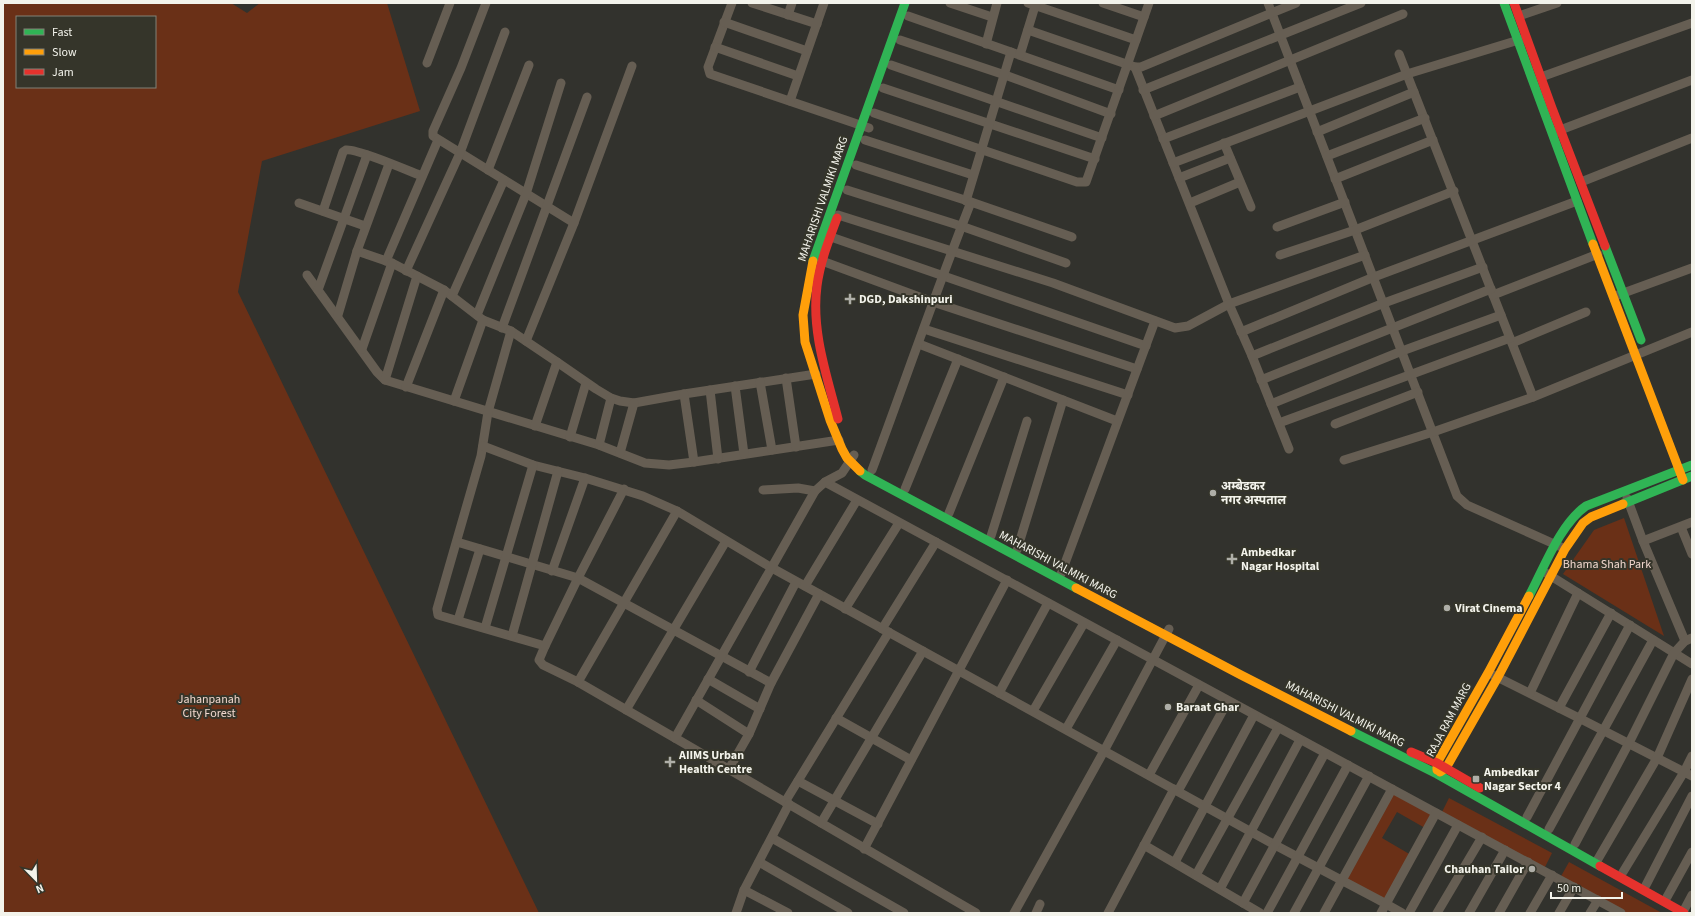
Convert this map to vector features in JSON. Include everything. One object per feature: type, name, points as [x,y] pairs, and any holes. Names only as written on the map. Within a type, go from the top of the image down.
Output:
[{"type":"street","points":[[427,63],[450,3]]},
{"type":"street","points":[[486,3],[461,68],[433,131],[433,136],[574,224]]},
{"type":"street","points":[[732,3],[708,67],[710,74],[865,127]]},
{"type":"street","points":[[752,3],[817,24]]},
{"type":"street","points":[[788,15],[792,3]]},
{"type":"street","points":[[790,101],[824,3]]},
{"type":"street","name":"MAHARISHI VALMIKI MARG","points":[[905,3],[865,127],[813,263],[803,315],[805,342],[830,420],[842,448],[865,475],[1437,774],[1686,910]]},
{"type":"street","name":"MAHARISHI VALMIKI MARG","points":[[913,3],[874,113],[865,127],[865,140],[822,262],[816,294],[816,319],[819,339],[843,436],[852,458],[905,489],[1167,633],[1417,755],[1437,763],[1598,859],[1667,897],[1686,910]]},
{"type":"street","points":[[950,3],[992,17]]},
{"type":"street","points":[[986,44],[992,17],[997,3]]},
{"type":"street","points":[[1103,3],[1144,17]]},
{"type":"street","points":[[874,113],[1082,183],[1086,182],[1119,90],[1131,66],[1136,40],[1150,3]]},
{"type":"street","points":[[1268,3],[1457,496],[1468,505],[1565,549]]},
{"type":"street","points":[[1028,30],[1131,66],[1146,65],[1296,3]]},
{"type":"street","points":[[1143,90],[1361,3]]},
{"type":"street","points":[[1504,3],[1556,131],[1581,182],[1619,295],[1686,467]]},
{"type":"street","points":[[1514,3],[1541,77],[1578,201],[1598,254],[1619,295]]},
{"type":"street","points":[[1519,16],[1556,3]]},
{"type":"street","points":[[872,470],[919,344],[942,276],[962,226],[973,175],[1004,75],[1028,30],[1033,4],[1136,40]]},
{"type":"street","points":[[1154,116],[1403,14]]},
{"type":"street","points":[[908,16],[1119,90]]},
{"type":"street","points":[[724,22],[807,51]]},
{"type":"street","points":[[1541,77],[1692,23]]},
{"type":"street","points":[[406,270],[460,153],[505,32]]},
{"type":"street","points":[[1173,163],[1407,74],[1526,37]]},
{"type":"street","points":[[900,40],[1004,75],[1111,114]]},
{"type":"street","points":[[715,47],[798,76]]},
{"type":"street","points":[[1399,54],[1454,191],[1533,396]]},
{"type":"street","points":[[488,170],[529,65]]},
{"type":"street","points":[[526,341],[574,224],[632,66]]},
{"type":"street","points":[[891,66],[1102,138]]},
{"type":"street","points":[[1131,66],[1143,90],[1190,202],[1229,304],[1262,380],[1289,449]]},
{"type":"street","points":[[1556,131],[1692,80]]},
{"type":"street","points":[[454,401],[480,318],[526,194],[561,83]]},
{"type":"street","points":[[1163,139],[1300,87]]},
{"type":"street","points":[[883,88],[1095,159]]},
{"type":"street","points":[[1318,132],[1414,92]]},
{"type":"street","points":[[545,646],[438,615],[436,611],[457,542],[483,446],[488,412],[506,330],[546,206],[587,97]]},
{"type":"street","points":[[1327,156],[1424,118]]},
{"type":"street","points":[[1581,182],[1692,138]]},
{"type":"street","points":[[362,349],[389,262],[422,176],[438,140]]},
{"type":"street","points":[[865,140],[973,175]]},
{"type":"street","points":[[1336,179],[1433,140]]},
{"type":"street","points":[[1224,143],[1251,207]]},
{"type":"street","points":[[324,211],[344,152],[348,149],[366,154],[422,176]]},
{"type":"street","points":[[318,290],[366,154]]},
{"type":"street","points":[[1179,178],[1230,158]]},
{"type":"street","points":[[338,315],[365,226],[389,164]]},
{"type":"street","points":[[856,165],[968,201],[1072,237]]},
{"type":"street","points":[[452,296],[504,180]]},
{"type":"street","points":[[1190,202],[1240,182]]},
{"type":"street","points":[[847,190],[962,226],[1066,263]]},
{"type":"street","points":[[1280,255],[1355,230],[1454,191]]},
{"type":"street","points":[[1241,332],[1374,277],[1578,201]]},
{"type":"street","points":[[1277,227],[1345,202]]},
{"type":"street","points":[[300,203],[365,226]]},
{"type":"street","points":[[838,215],[1053,283],[1175,328],[1182,328],[1229,304],[1365,255]]},
{"type":"street","points":[[830,237],[1146,346]]},
{"type":"street","points":[[357,251],[389,262],[444,290],[480,318],[526,341],[586,383],[611,398],[634,403],[816,374]]},
{"type":"street","points":[[1262,380],[1393,328],[1598,254]]},
{"type":"street","points":[[822,262],[933,302],[1137,369]]},
{"type":"street","points":[[1252,356],[1384,303],[1483,267]]},
{"type":"street","points":[[1619,295],[1692,268]]},
{"type":"street","points":[[307,275],[338,315],[377,372],[385,380],[599,445],[644,463],[669,465],[839,440]]},
{"type":"street","points":[[385,380],[418,276]]},
{"type":"street","points":[[406,387],[444,290]]},
{"type":"street","points":[[1279,423],[1411,375],[1511,341],[1586,312]]},
{"type":"street","points":[[1271,404],[1402,351],[1501,315]]},
{"type":"street","points":[[1061,574],[1155,321]]},
{"type":"street","points":[[924,329],[1128,395]]},
{"type":"street","points":[[1344,460],[1433,432],[1533,396],[1643,355],[1692,332]]},
{"type":"street","points":[[919,344],[1117,421]]},
{"type":"street","points":[[905,489],[958,359]]},
{"type":"street","points":[[535,426],[557,362]]},
{"type":"street","points":[[949,513],[1004,377]]},
{"type":"street","points":[[786,378],[796,447]]},
{"type":"street","points":[[760,382],[772,450]]},
{"type":"street","points":[[570,436],[586,383]]},
{"type":"street","points":[[735,386],[744,454]]},
{"type":"street","points":[[710,390],[718,458]]},
{"type":"street","points":[[1335,424],[1418,392]]},
{"type":"street","points":[[684,394],[694,462]]},
{"type":"street","points":[[599,445],[611,398]]},
{"type":"street","points":[[1017,550],[1063,400]]},
{"type":"street","points":[[620,453],[634,403]]},
{"type":"street","points":[[1664,404],[1689,477]]},
{"type":"street","points":[[991,536],[1028,421]]},
{"type":"street","points":[[483,446],[533,465],[624,489],[677,511],[796,582],[1066,729],[1205,807],[1228,818],[1251,832],[1402,913]]},
{"type":"street","points":[[675,738],[815,491],[825,482],[842,473],[852,458]]},
{"type":"street","points":[[485,628],[533,465]]},
{"type":"street","name":"RAJA RAM MARG","points":[[1437,774],[1437,763],[1488,673],[1543,571],[1555,544],[1567,524],[1576,513],[1586,506],[1686,467]]},
{"type":"street","points":[[512,636],[558,472]]},
{"type":"street","name":"RAJA RAM MARG","points":[[1437,774],[1446,768],[1498,677],[1565,549],[1583,523],[1591,517],[1689,477]]},
{"type":"street","points":[[552,571],[585,478]]},
{"type":"street","points":[[825,482],[1621,913]]},
{"type":"street","points":[[763,490],[798,488],[815,491]]},
{"type":"street","points":[[624,489],[539,656],[541,663],[578,682],[976,913]]},
{"type":"street","points":[[1574,844],[1629,743],[1674,653],[1689,640],[1643,541],[1625,491]]},
{"type":"street","points":[[805,586],[857,500]]},
{"type":"street","points":[[578,682],[677,511]]},
{"type":"street","points":[[1643,541],[1692,522]]},
{"type":"street","points":[[845,609],[899,523]]},
{"type":"street","points":[[1681,527],[1692,554]]},
{"type":"street","points":[[626,710],[726,541]]},
{"type":"street","points":[[457,542],[578,578],[771,683]]},
{"type":"street","points":[[736,913],[744,890],[772,838],[798,781],[836,718],[936,542]]},
{"type":"street","points":[[458,620],[480,549]]},
{"type":"street","points":[[1543,571],[1692,664]]},
{"type":"street","points":[[864,849],[1007,580]]},
{"type":"street","points":[[749,672],[796,582]]},
{"type":"street","points":[[1530,693],[1578,593]]},
{"type":"street","points":[[729,770],[749,734],[771,683],[819,594]]},
{"type":"street","points":[[999,693],[1048,603]]},
{"type":"street","points":[[1559,708],[1610,613]]},
{"type":"street","points":[[1033,711],[1084,623]]},
{"type":"street","points":[[1527,817],[1630,625]]},
{"type":"street","points":[[1014,913],[1104,751],[1167,633]]},
{"type":"street","points":[[1066,729],[1117,640]]},
{"type":"street","points":[[1549,830],[1653,640]]},
{"type":"street","points":[[821,823],[923,651]]},
{"type":"street","points":[[1488,673],[1604,730],[1688,774]]},
{"type":"street","points":[[708,679],[760,709]]},
{"type":"street","points":[[1598,859],[1657,758],[1692,679]]},
{"type":"street","points":[[1149,775],[1199,685]]},
{"type":"street","points":[[696,700],[749,734]]},
{"type":"street","points":[[1108,913],[1144,844],[1228,700]]},
{"type":"street","points":[[1175,862],[1254,714]]},
{"type":"street","points":[[836,718],[911,760]]},
{"type":"street","points":[[1196,875],[1278,728]]},
{"type":"street","points":[[1220,890],[1300,740]]},
{"type":"street","points":[[1243,903],[1325,753]]},
{"type":"street","points":[[1623,872],[1688,774],[1692,756]]},
{"type":"street","points":[[1267,913],[1348,765]]},
{"type":"street","points":[[1294,913],[1369,776]]},
{"type":"street","points":[[798,781],[878,824]]},
{"type":"street","points":[[1324,913],[1392,789]]},
{"type":"street","points":[[1646,885],[1692,796]]},
{"type":"street","points":[[1380,913],[1436,812]]},
{"type":"street","points":[[1409,913],[1458,825]]},
{"type":"street","points":[[772,838],[904,913]]},
{"type":"street","points":[[1437,913],[1482,838]]},
{"type":"street","points":[[1144,844],[1260,913]]},
{"type":"street","points":[[1469,913],[1505,850]]},
{"type":"street","points":[[1667,897],[1692,852]]},
{"type":"street","points":[[759,862],[848,913]]},
{"type":"street","points":[[1499,913],[1528,862]]},
{"type":"street","points":[[1530,913],[1552,875]]},
{"type":"street","points":[[1559,913],[1574,887]]},
{"type":"street","points":[[744,890],[774,910],[788,913]]},
{"type":"street","points":[[1686,910],[1692,895]]},
{"type":"street","points":[[1590,913],[1598,900]]},
{"type":"street","points":[[1036,913],[1040,904]]},
{"type":"green space","name":"Jahanpanah City Forest","points":[[3,3],[231,3],[247,13],[260,3],[387,3],[420,111],[262,161],[238,292],[539,913],[3,913]]},
{"type":"green space","name":"Bhama Shah Park","points":[[1624,518],[1664,636],[1563,574],[1594,530]]},
{"type":"green space","points":[[1393,792],[1433,813],[1425,828],[1397,812],[1382,838],[1411,855],[1385,901],[1345,880]]},
{"type":"green space","points":[[1449,798],[1552,853],[1544,869],[1441,814]]},
{"type":"green space","points":[[1569,862],[1662,913],[1625,913],[1560,878]]},
{"type":"traffic: fast","points":[[813,261],[905,3]]},
{"type":"traffic: fast","points":[[1504,3],[1593,244]]},
{"type":"traffic: fast","points":[[1605,246],[1641,340]]},
{"type":"traffic: fast","points":[[1529,596],[1560,535],[1568,524],[1586,506],[1692,465]]},
{"type":"traffic: fast","points":[[860,471],[1076,588]]},
{"type":"traffic: fast","points":[[1623,504],[1692,476]]},
{"type":"traffic: fast","points":[[1351,731],[1437,774],[1600,866]]},
{"type":"traffic: slow","points":[[1593,244],[1683,480]]},
{"type":"traffic: slow","points":[[813,261],[803,315],[805,342],[830,420],[842,449],[847,458],[860,471]]},
{"type":"traffic: slow","points":[[1440,772],[1446,768],[1498,677],[1565,549],[1583,523],[1591,517],[1623,504]]},
{"type":"traffic: slow","points":[[1076,588],[1351,731]]},
{"type":"traffic: slow","points":[[1437,770],[1437,763],[1488,673],[1529,596]]},
{"type":"traffic: jam","points":[[1514,3],[1552,108],[1605,246]]},
{"type":"traffic: jam","points":[[837,218],[820,268],[817,286],[816,320],[821,353],[838,419]]},
{"type":"traffic: jam","points":[[1411,752],[1437,763],[1480,788]]},
{"type":"traffic: jam","points":[[1600,866],[1684,913]]},
{"type":"place","name":"DGD, Dakshinpuri","points":[[850,299]]},
{"type":"place","name":"अम्बेडकर नगर अस्पताल","points":[[1213,493]]},
{"type":"place","name":"Ambedkar Nagar Hospital","points":[[1232,559]]},
{"type":"place","name":"Virat Cinema","points":[[1447,608]]},
{"type":"place","name":"Baraat Ghar","points":[[1168,707]]},
{"type":"place","name":"AIIMS Urban Health Centre","points":[[670,762]]},
{"type":"place","name":"Ambedkar Nagar Sector 4","points":[[1476,779]]},
{"type":"place","name":"Chauhan Tailor","points":[[1532,869]]}]
